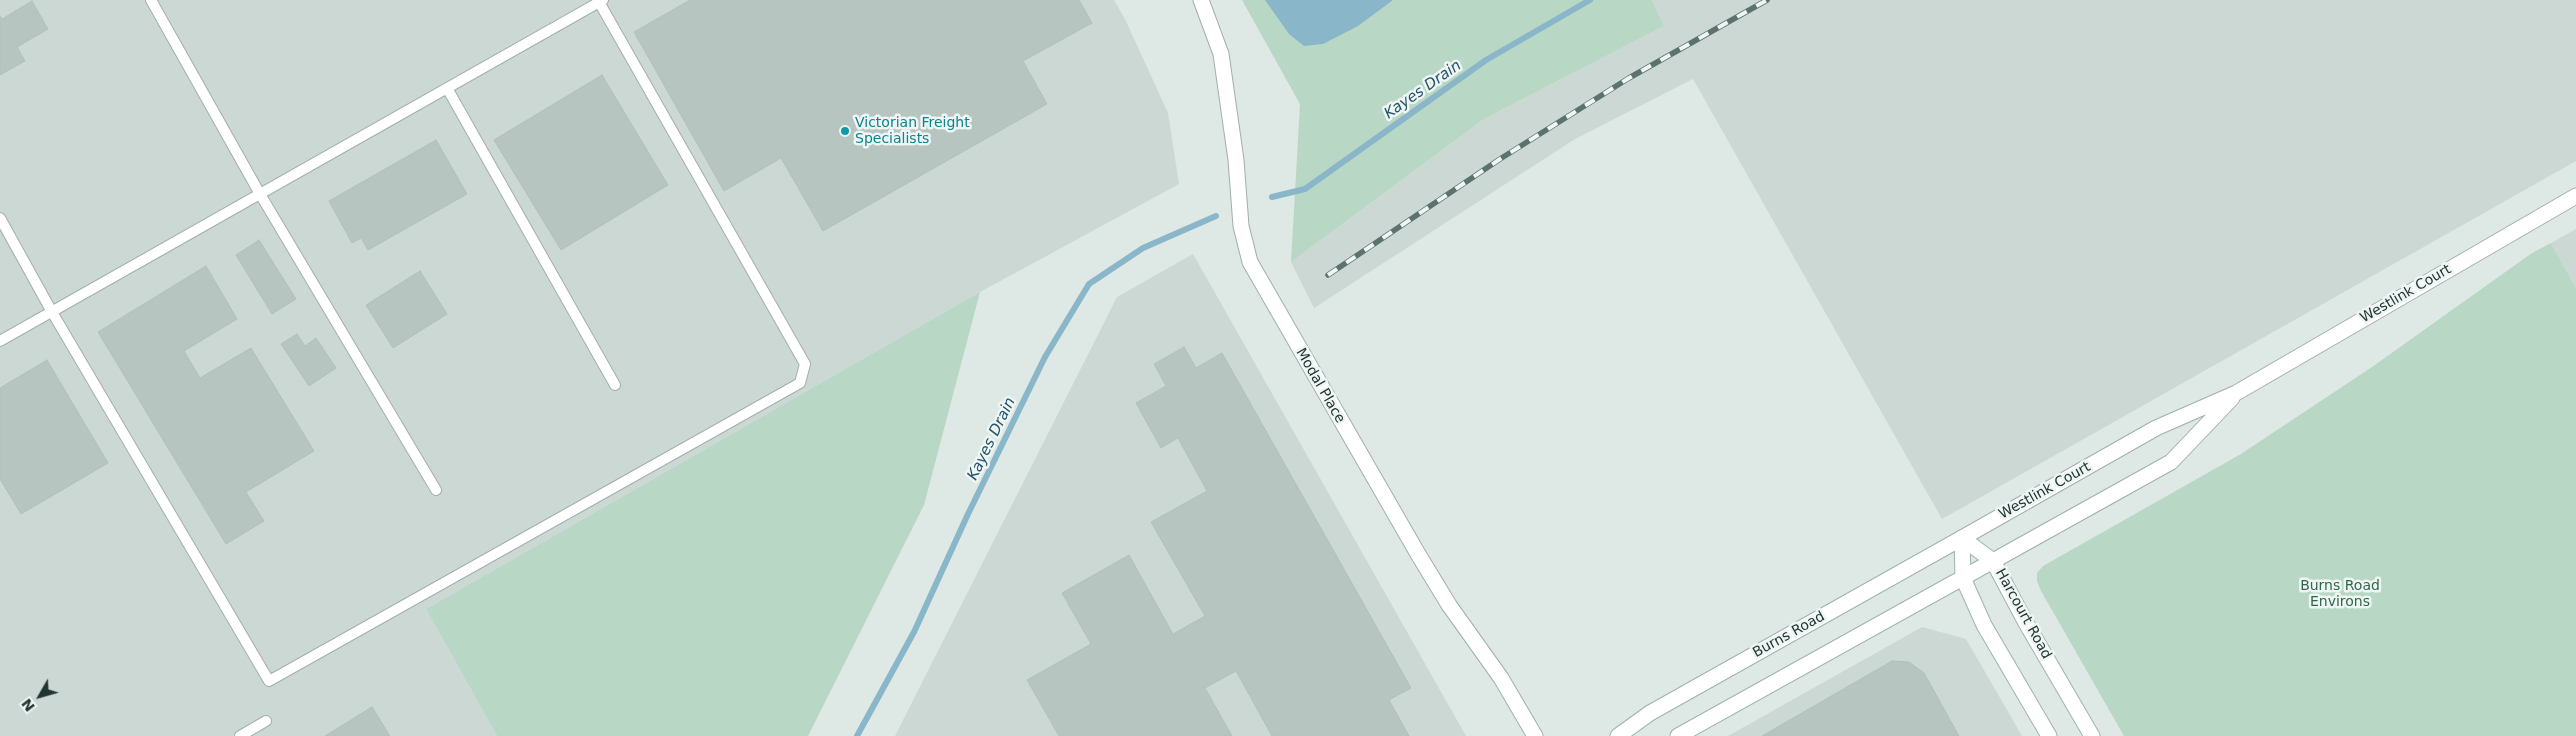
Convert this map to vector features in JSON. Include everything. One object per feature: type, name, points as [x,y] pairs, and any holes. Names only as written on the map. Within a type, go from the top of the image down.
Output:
[{"type":"street","name":"Modal Place","points":[[1201,0],[1221,54],[1236,160],[1241,226],[1250,262],[1423,563],[1449,606],[1502,678],[1535,736]]},
{"type":"street","name":"Westlink Court","points":[[1962,538],[2156,428],[2236,393],[2576,196]]},
{"type":"street","name":"Westlink Court","points":[[1994,561],[2171,462],[2236,393]]},
{"type":"street","name":"Harcourt Road","points":[[1962,538],[1994,561],[2026,624],[2092,736]]},
{"type":"street","points":[[1962,538],[1963,578],[1984,625],[2048,736]]},
{"type":"street","name":"Burns Road","points":[[1618,736],[1650,713],[1962,538]]},
{"type":"street","points":[[1678,736],[1994,561]]},
{"type":"lane","points":[[151,0],[260,194],[436,490]]},
{"type":"lane","points":[[0,218],[52,312],[269,681],[800,382],[805,364],[601,1],[52,312],[0,341]]},
{"type":"lane","points":[[447,88],[615,385]]},
{"type":"lane","points":[[240,736],[266,721]]},
{"type":"shaded area","points":[[0,0],[1114,0],[1125,19],[1168,113],[1179,184],[980,292],[426,609],[497,736],[0,736]]},
{"type":"shaded area","points":[[1652,0],[2576,0],[2576,161],[1942,519],[1693,79],[1575,139],[1314,308],[1291,262],[1484,119],[1664,26]]},
{"type":"shaded area","points":[[2576,229],[2576,288],[2551,243]]},
{"type":"shaded area","points":[[1193,254],[1466,736],[895,736],[1117,297]]},
{"type":"shaded area","points":[[1922,627],[1966,639],[2022,736],[1728,736]]},
{"type":"green space","points":[[1242,0],[1652,0],[1664,26],[1484,119],[1291,262],[1300,104]]},
{"type":"green space","name":"Burns Road Environs","points":[[2551,243],[2576,288],[2576,736],[2124,736],[2041,591],[2037,581],[2037,573],[2043,566],[2241,454],[2372,367],[2532,253]]},
{"type":"green space","points":[[980,292],[924,505],[808,736],[497,736],[426,609]]},
{"type":"water","points":[[1265,0],[1393,0],[1358,26],[1323,44],[1304,46],[1289,34]]},
{"type":"building","name":"Victorian Freight Specialists","points":[[690,0],[1079,0],[1092,23],[1023,61],[1047,104],[823,231],[781,158],[724,191],[634,32]]},
{"type":"building","points":[[32,1],[48,29],[17,47],[25,61],[0,75],[0,16],[2,19]]},
{"type":"building","points":[[602,75],[668,185],[561,250],[494,140]]},
{"type":"building","points":[[436,140],[467,194],[368,250],[361,238],[352,243],[329,201]]},
{"type":"building","points":[[259,240],[296,299],[272,314],[236,255]]},
{"type":"building","points":[[206,266],[237,319],[184,351],[200,378],[251,348],[314,451],[246,492],[264,521],[226,544],[98,332]]},
{"type":"building","points":[[420,271],[447,314],[393,348],[366,305]]},
{"type":"building","points":[[297,334],[305,346],[316,338],[336,368],[309,386],[281,344]]},
{"type":"building","points":[[1184,347],[1196,368],[1222,353],[1411,688],[1389,700],[1409,736],[1272,736],[1236,671],[1205,688],[1232,736],[1059,736],[1027,680],[1091,644],[1062,593],[1129,555],[1173,634],[1205,616],[1151,522],[1207,491],[1178,438],[1161,448],[1136,403],[1166,386],[1154,364]]},
{"type":"building","points":[[47,360],[108,463],[21,514],[0,479],[0,388]]},
{"type":"building","points":[[1892,661],[1909,662],[1924,673],[1959,736],[1762,736]]},
{"type":"building","points":[[372,707],[390,736],[325,736]]},
{"type":"waterway","name":"Kayes Drain","points":[[1272,197],[1305,189],[1486,60],[1590,0]]},
{"type":"waterway","name":"Kayes Drain","points":[[857,736],[914,632],[968,514],[1045,357],[1089,284],[1143,248],[1216,216]]},
{"type":"railway","points":[[1328,275],[1500,159],[1629,78],[1767,0]]},
{"type":"place","name":"Victorian Freight Specialists","points":[[845,131]]}]
